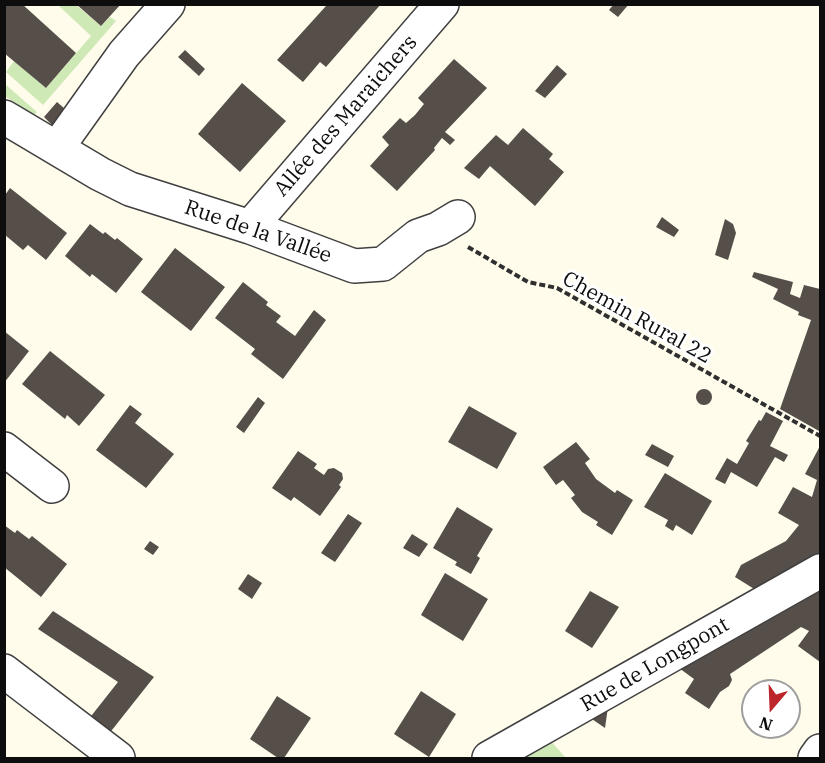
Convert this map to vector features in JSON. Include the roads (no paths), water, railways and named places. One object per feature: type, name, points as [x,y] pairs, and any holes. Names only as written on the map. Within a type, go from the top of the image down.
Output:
[{"type":"street","points":[[57,148],[124,54],[168,4]]},
{"type":"street","name":"Allée des Maraichers","points":[[250,227],[442,4]]},
{"type":"street","name":"Rue de la Vallée","points":[[4,117],[100,174],[130,189],[250,227],[354,266],[383,264],[418,236],[448,223]]},
{"type":"street","points":[[4,449],[52,486]]},
{"type":"street","name":"Rue de Longpont","points":[[489,759],[820,571]]},
{"type":"street","points":[[4,671],[118,759]]},
{"type":"street","points":[[815,759],[820,751]]}]
